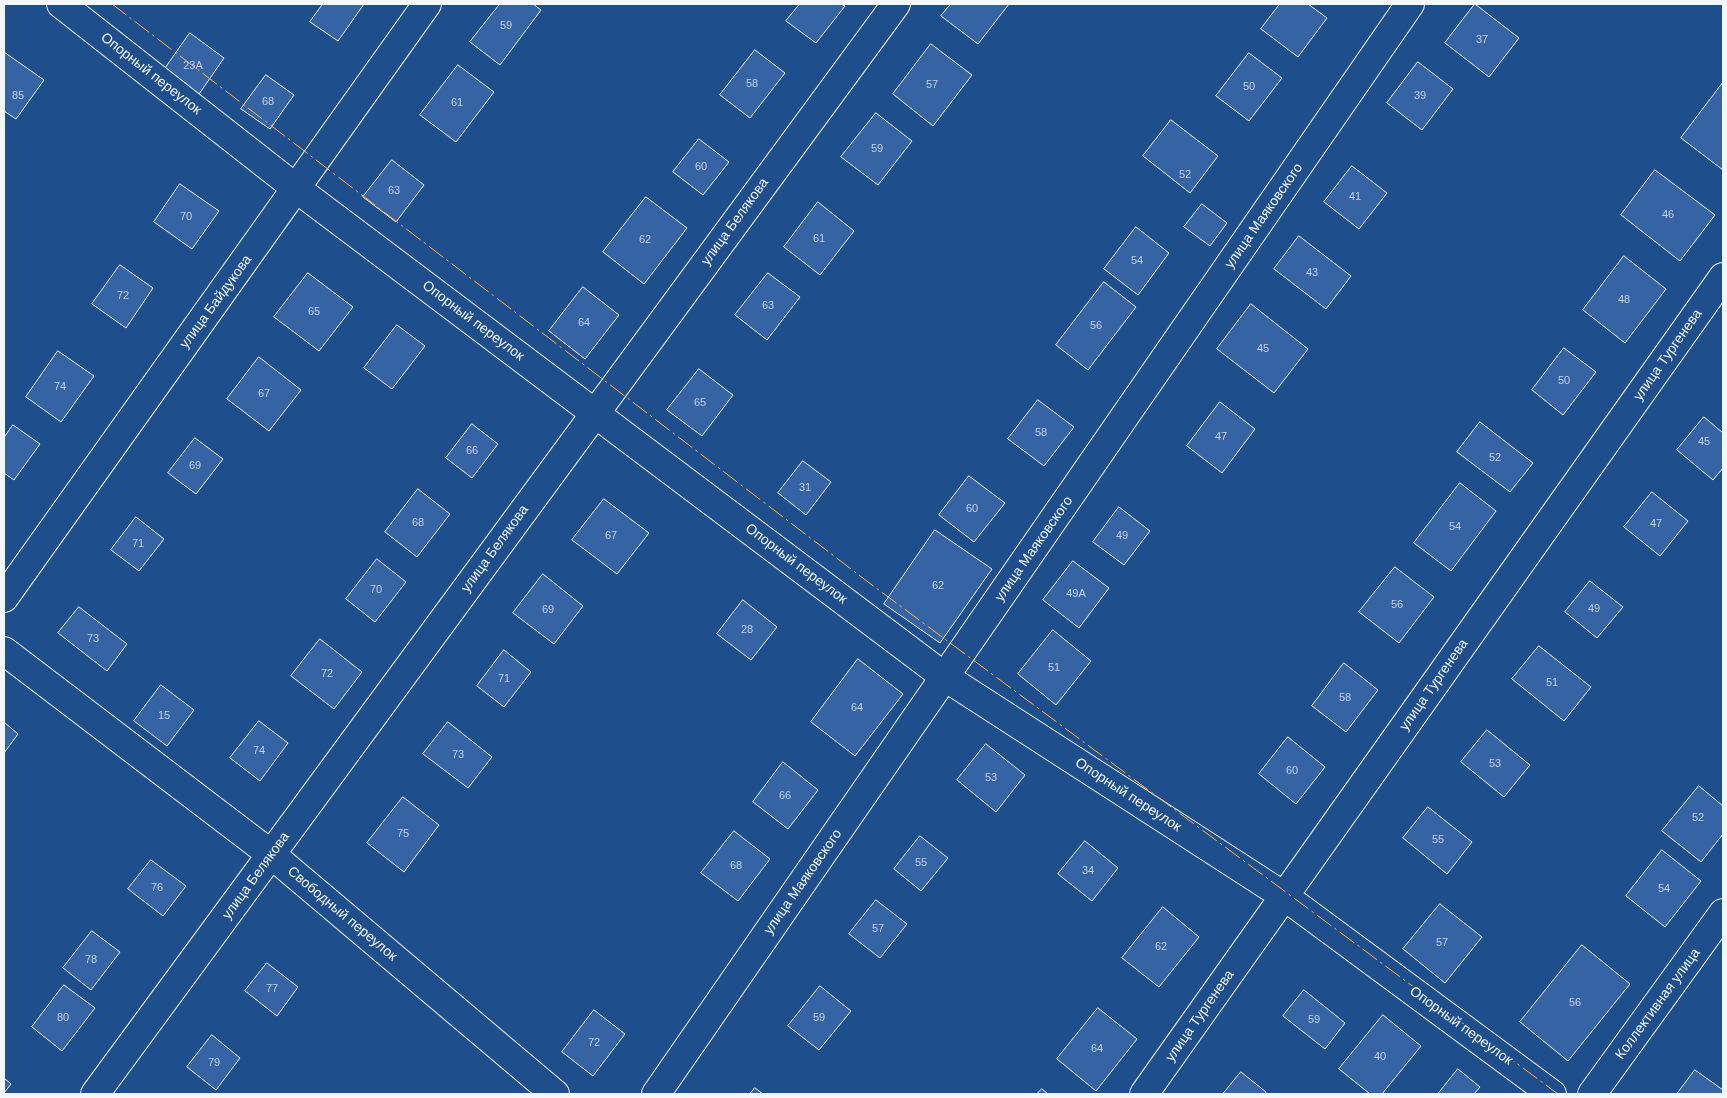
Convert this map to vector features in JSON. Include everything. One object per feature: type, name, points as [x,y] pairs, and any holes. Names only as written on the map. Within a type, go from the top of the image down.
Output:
[{"type":"street","name":"Опорный переулок","points":[[61,4],[297,189],[945,677],[1284,896],[1552,1094]]},
{"type":"street","name":"улица Байдукова","points":[[4,598],[427,4]]},
{"type":"street","name":"улица Белякова","points":[[95,1094],[272,855],[594,412],[896,4]]},
{"type":"street","name":"улица Маяковского","points":[[656,1094],[1410,4]]},
{"type":"street","name":"улица Тургенева","points":[[1144,1094],[1723,277]]},
{"type":"street","name":"Свободный переулок","points":[[4,651],[272,855],[555,1094]]},
{"type":"street","name":"Коллективная улица","points":[[1592,1094],[1723,914]]},
{"type":"building","points":[[323,4],[364,4],[338,41],[310,22]]},
{"type":"building","points":[[500,4],[533,4],[541,10],[500,65],[470,42]]},
{"type":"building","points":[[800,4],[841,4],[845,6],[816,43],[786,21]]},
{"type":"building","points":[[951,4],[1009,4],[978,44],[941,16]]},
{"type":"building","points":[[1280,4],[1308,4],[1327,18],[1298,57],[1261,29]]},
{"type":"building","points":[[1475,4],[1519,38],[1489,77],[1445,43]]},
{"type":"building","points":[[190,33],[224,58],[197,97],[162,73]]},
{"type":"building","points":[[931,44],[972,75],[933,126],[893,94]]},
{"type":"building","points":[[755,50],[785,73],[750,118],[720,95]]},
{"type":"building","points":[[4,52],[44,80],[16,119],[4,111]]},
{"type":"building","points":[[1249,53],[1282,78],[1249,121],[1216,96]]},
{"type":"building","points":[[1418,62],[1453,89],[1422,130],[1387,103]]},
{"type":"building","points":[[458,65],[494,92],[456,142],[420,115]]},
{"type":"building","points":[[266,75],[294,95],[270,129],[241,109]]},
{"type":"building","points":[[1723,85],[1723,170],[1681,138]]},
{"type":"building","points":[[876,113],[912,141],[878,185],[841,157]]},
{"type":"building","points":[[1171,120],[1218,156],[1190,193],[1143,156]]},
{"type":"building","points":[[699,139],[729,162],[703,195],[673,172]]},
{"type":"building","points":[[392,160],[424,185],[396,222],[363,197]]},
{"type":"building","points":[[1352,166],[1387,193],[1359,229],[1324,202]]},
{"type":"building","points":[[1655,170],[1715,215],[1680,261],[1621,215]]},
{"type":"building","points":[[180,184],[219,211],[192,249],[154,222]]},
{"type":"building","points":[[646,197],[687,228],[644,284],[603,252]]},
{"type":"building","points":[[818,202],[854,231],[820,275],[784,247]]},
{"type":"building","points":[[1202,204],[1227,223],[1210,246],[1184,227]]},
{"type":"building","points":[[1136,227],[1169,253],[1138,295],[1104,269]]},
{"type":"building","points":[[1299,236],[1351,276],[1326,309],[1274,269]]},
{"type":"building","points":[[1624,256],[1666,289],[1625,343],[1583,310]]},
{"type":"building","points":[[120,265],[153,288],[126,328],[92,304]]},
{"type":"building","points":[[308,273],[353,307],[319,351],[274,317]]},
{"type":"building","points":[[768,273],[800,297],[767,340],[735,315]]},
{"type":"building","points":[[1104,282],[1136,307],[1088,370],[1056,345]]},
{"type":"building","points":[[583,287],[619,315],[585,359],[549,331]]},
{"type":"building","points":[[1251,304],[1308,349],[1274,393],[1217,349]]},
{"type":"building","points":[[397,325],[425,346],[392,389],[364,368]]},
{"type":"building","points":[[1564,348],[1596,372],[1563,415],[1532,390]]},
{"type":"building","points":[[58,351],[94,376],[61,422],[26,397]]},
{"type":"building","points":[[259,357],[301,390],[269,431],[227,399]]},
{"type":"building","points":[[699,369],[733,395],[702,436],[667,410]]},
{"type":"building","points":[[1038,400],[1074,427],[1044,466],[1008,439]]},
{"type":"building","points":[[1220,402],[1255,429],[1222,473],[1187,446]]},
{"type":"building","points":[[1704,417],[1723,433],[1723,468],[1713,480],[1677,450]]},
{"type":"building","points":[[1480,422],[1533,463],[1510,492],[1457,452]]},
{"type":"building","points":[[472,424],[498,444],[472,478],[446,458]]},
{"type":"building","points":[[13,425],[40,444],[14,480],[4,473],[4,438]]},
{"type":"building","points":[[195,438],[223,459],[196,494],[168,473]]},
{"type":"building","points":[[803,461],[831,482],[806,515],[778,493]]},
{"type":"building","points":[[969,476],[1005,503],[974,542],[939,515]]},
{"type":"building","points":[[1460,483],[1496,511],[1451,571],[1414,543]]},
{"type":"building","points":[[418,489],[450,514],[417,557],[385,532]]},
{"type":"building","points":[[1652,492],[1688,521],[1660,556],[1624,527]]},
{"type":"building","points":[[604,499],[649,533],[617,574],[572,540]]},
{"type":"building","points":[[1119,507],[1150,531],[1124,565],[1093,542]]},
{"type":"building","points":[[136,517],[164,539],[139,571],[111,550]]},
{"type":"building","points":[[935,530],[992,569],[940,643],[884,604]]},
{"type":"building","points":[[377,559],[406,582],[375,622],[346,599]]},
{"type":"building","points":[[1073,561],[1109,588],[1079,628],[1043,600]]},
{"type":"building","points":[[1395,567],[1434,597],[1399,643],[1359,612]]},
{"type":"building","points":[[543,574],[583,606],[554,644],[513,613]]},
{"type":"building","points":[[1590,581],[1623,607],[1597,638],[1565,612]]},
{"type":"building","points":[[743,600],[777,627],[751,660],[717,634]]},
{"type":"building","points":[[79,607],[127,644],[107,671],[58,633]]},
{"type":"building","points":[[1053,630],[1091,661],[1056,705],[1018,674]]},
{"type":"building","points":[[320,639],[362,672],[334,709],[291,676]]},
{"type":"building","points":[[1539,646],[1591,687],[1564,721],[1512,679]]},
{"type":"building","points":[[504,650],[531,672],[504,707],[477,686]]},
{"type":"building","points":[[858,659],[903,694],[855,756],[811,722]]},
{"type":"building","points":[[1344,663],[1378,690],[1346,732],[1312,706]]},
{"type":"building","points":[[161,685],[194,710],[167,746],[134,721]]},
{"type":"building","points":[[259,721],[288,743],[260,781],[230,758]]},
{"type":"building","points":[[4,722],[18,734],[4,753]]},
{"type":"building","points":[[448,722],[492,757],[468,788],[423,754]]},
{"type":"building","points":[[1487,730],[1530,765],[1504,797],[1461,762]]},
{"type":"building","points":[[1288,737],[1325,767],[1296,804],[1259,774]]},
{"type":"building","points":[[986,744],[1025,775],[996,812],[957,780]]},
{"type":"building","points":[[783,762],[818,790],[788,829],[753,802]]},
{"type":"building","points":[[1699,786],[1723,806],[1723,834],[1701,862],[1662,831]]},
{"type":"building","points":[[403,797],[439,825],[404,872],[367,843]]},
{"type":"building","points":[[1428,807],[1472,842],[1447,874],[1403,838]]},
{"type":"building","points":[[734,831],[770,859],[738,901],[701,873]]},
{"type":"building","points":[[920,836],[948,858],[921,891],[894,869]]},
{"type":"building","points":[[1085,841],[1118,868],[1092,901],[1058,874]]},
{"type":"building","points":[[1662,850],[1701,881],[1665,927],[1626,896]]},
{"type":"building","points":[[151,860],[186,886],[163,916],[128,889]]},
{"type":"building","points":[[876,900],[907,924],[880,958],[849,934]]},
{"type":"building","points":[[1440,904],[1482,937],[1445,983],[1403,949]]},
{"type":"building","points":[[1163,907],[1199,937],[1159,987],[1122,958]]},
{"type":"building","points":[[92,931],[120,952],[91,990],[63,968]]},
{"type":"building","points":[[1582,945],[1630,984],[1568,1061],[1520,1022]]},
{"type":"building","points":[[267,963],[298,987],[277,1016],[245,991]]},
{"type":"building","points":[[64,985],[95,1008],[62,1051],[32,1027]]},
{"type":"building","points":[[820,986],[851,1011],[819,1050],[788,1026]]},
{"type":"building","points":[[1304,990],[1345,1023],[1325,1049],[1283,1016]]},
{"type":"building","points":[[1098,1008],[1137,1039],[1096,1091],[1057,1059]]},
{"type":"building","points":[[594,1010],[625,1034],[593,1076],[562,1052]]},
{"type":"building","points":[[1383,1015],[1421,1046],[1382,1094],[1370,1094],[1339,1069]]},
{"type":"building","points":[[212,1035],[240,1058],[216,1090],[187,1067]]},
{"type":"building","points":[[1458,1069],[1480,1087],[1474,1094],[1438,1094]]},
{"type":"building","points":[[1695,1070],[1723,1090],[1723,1094],[1677,1094]]},
{"type":"building","points":[[1241,1072],[1266,1092],[1265,1094],[1223,1094]]},
{"type":"building","points":[[4,1078],[11,1084],[4,1093]]},
{"type":"building","points":[[755,1088],[763,1094],[750,1094]]},
{"type":"building","points":[[1042,1089],[1048,1094],[1037,1094]]},
{"type":"power","points":[[112,4],[868,582],[1558,1094]]}]
